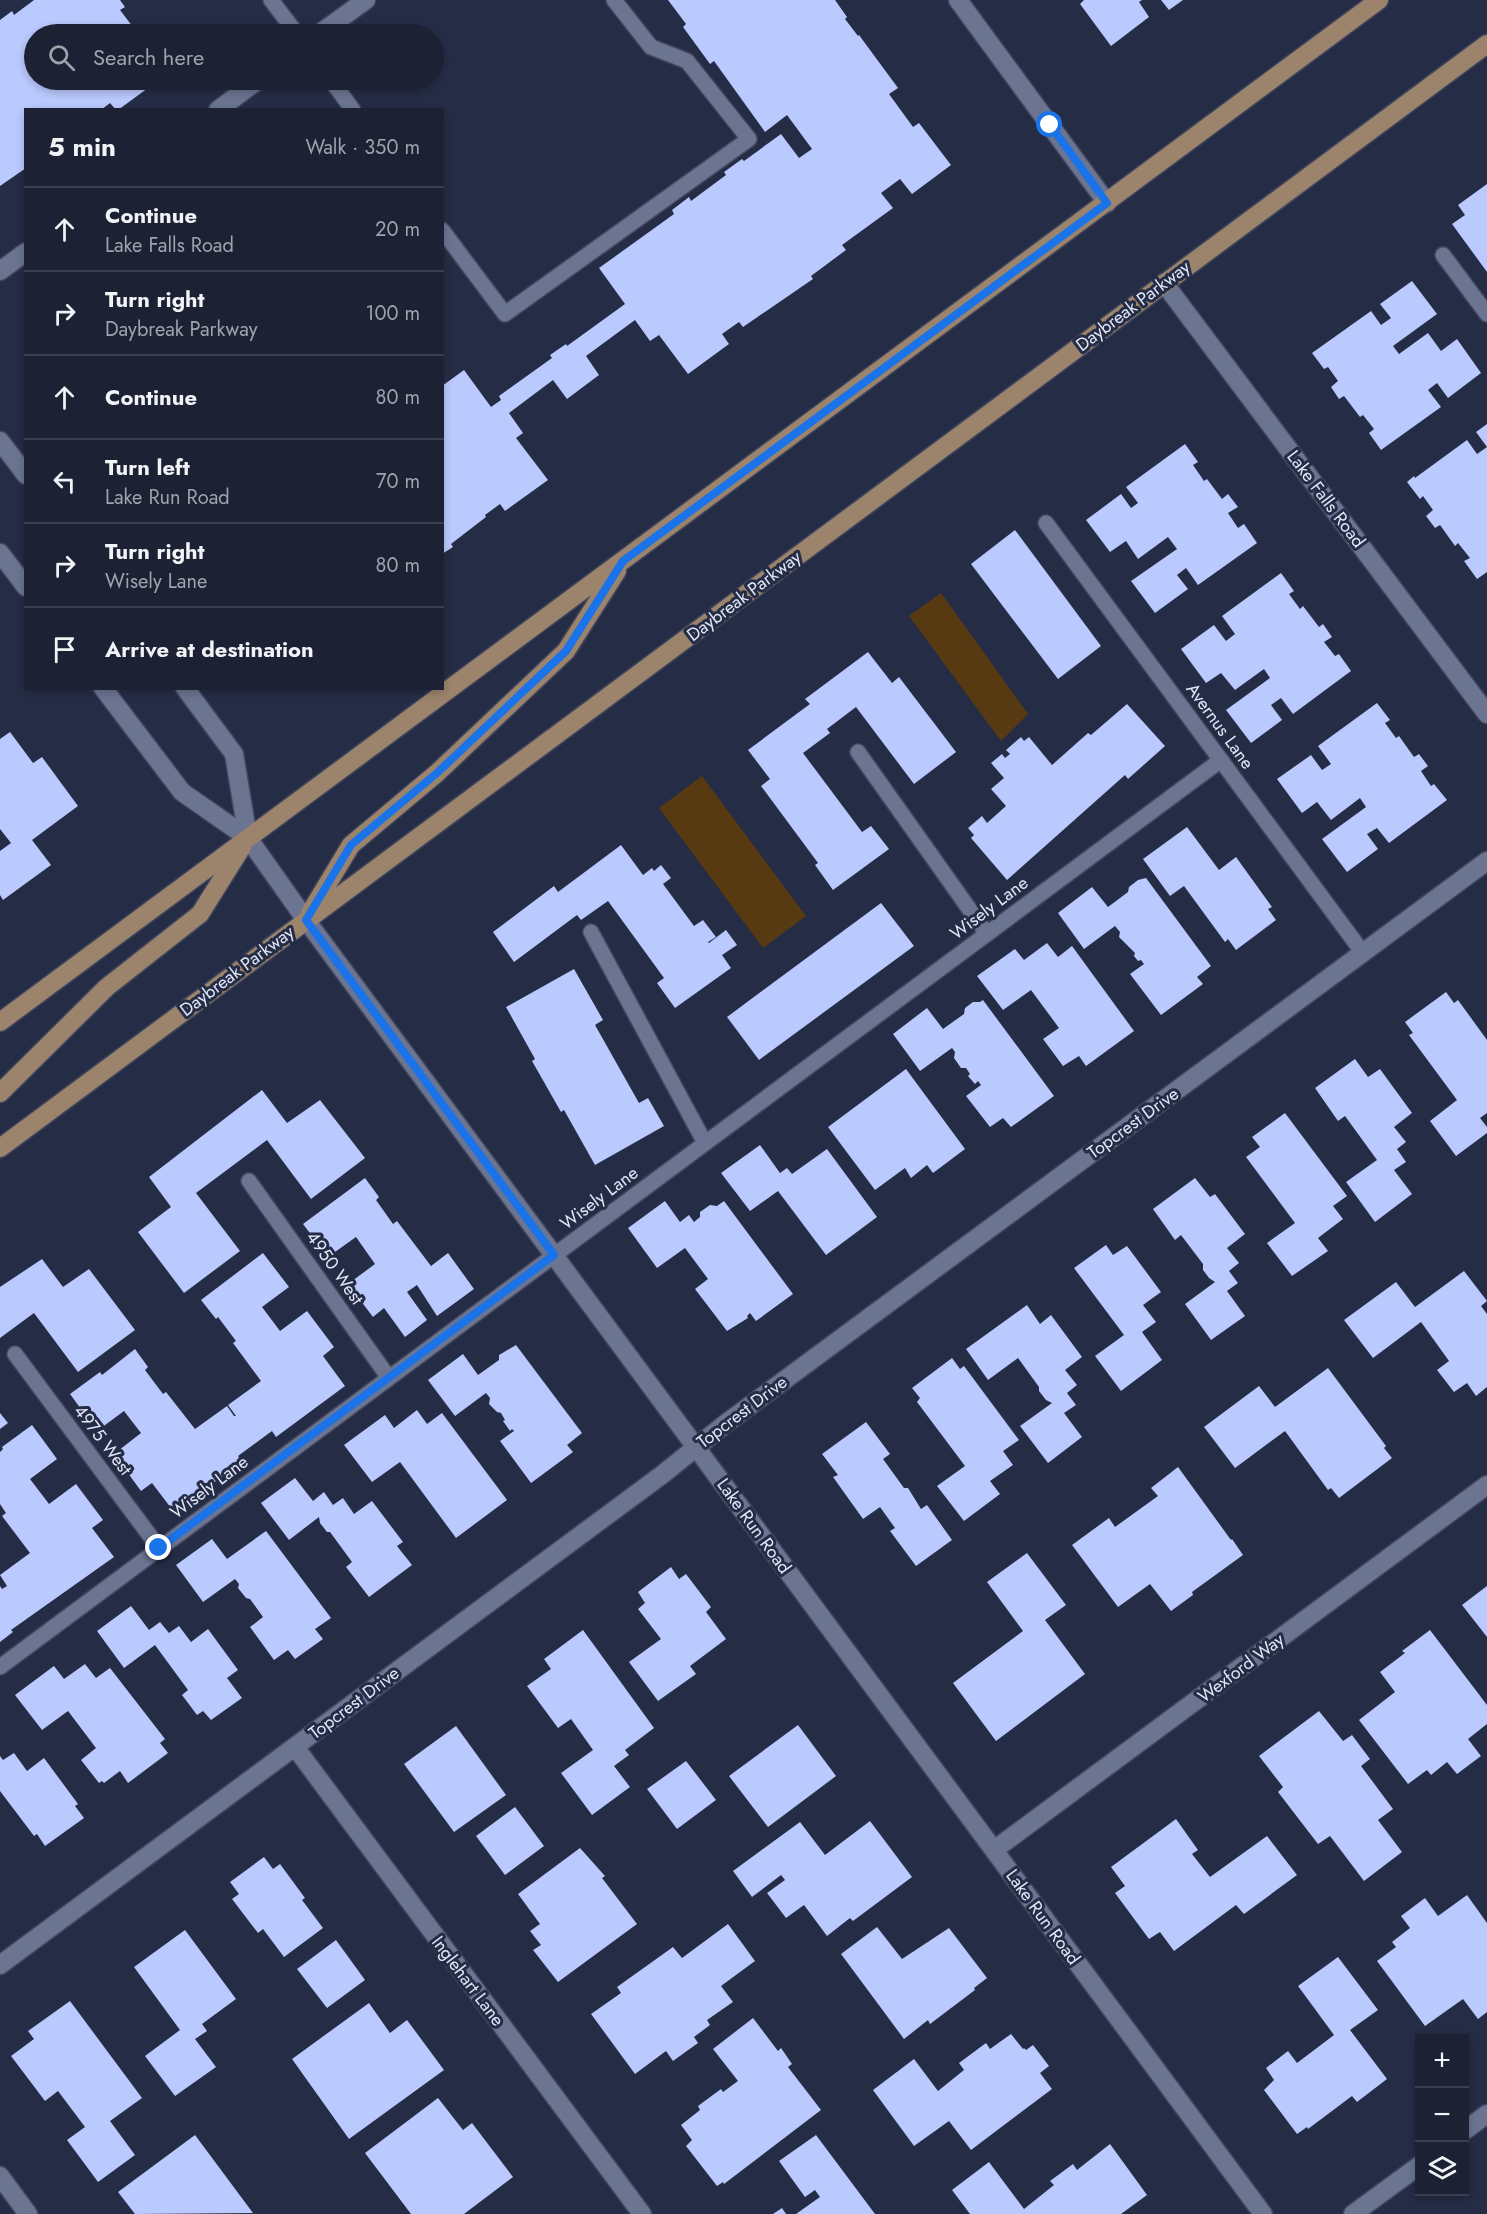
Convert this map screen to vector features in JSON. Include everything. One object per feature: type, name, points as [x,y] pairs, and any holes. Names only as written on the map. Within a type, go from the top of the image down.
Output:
[{"type":"main road","points":[[0,1022],[1379,0]]},
{"type":"main road","name":"Daybreak Parkway","points":[[0,1148],[1487,44]]},
{"type":"main road","points":[[306,920],[351,845],[437,773],[566,651],[623,561]]},
{"type":"main road","points":[[0,1093],[107,987],[200,914],[248,838]]},
{"type":"street","points":[[333,24],[366,0]]},
{"type":"street","points":[[958,0],[1107,203]]},
{"type":"street","points":[[221,108],[245,90]]},
{"type":"street","points":[[0,271],[24,253]]},
{"type":"street","name":"Lake Falls Road","points":[[1164,283],[1487,714]]},
{"type":"street","points":[[0,441],[24,473]]},
{"type":"street","points":[[0,553],[24,584]]},
{"type":"street","name":"Lake Run Road","points":[[105,690],[182,792],[248,838],[306,920],[1263,2214]]},
{"type":"street","name":"Lake Run Road","points":[[186,690],[234,754],[248,838]]},
{"type":"street","name":"Topcrest Drive","points":[[0,1965],[663,1474],[696,1446],[1487,861]]},
{"type":"street","name":"Wexford Way","points":[[994,1850],[1487,1485]]},
{"type":"street","name":"Inglehart Lane","points":[[295,1747],[642,2214]]},
{"type":"street","points":[[1469,2128],[1487,2115]]},
{"type":"street","points":[[1353,2214],[1415,2168]]},
{"type":"street","points":[[0,2176],[28,2214]]},
{"type":"lane","points":[[271,0],[289,24]]},
{"type":"lane","points":[[444,233],[506,314],[749,139],[687,61],[651,47],[614,0]]},
{"type":"lane","points":[[338,90],[352,108]]},
{"type":"lane","points":[[1443,255],[1487,314]]},
{"type":"lane","name":"Avernus Lane","points":[[1046,523],[1363,953]]},
{"type":"lane","points":[[858,752],[987,934]]},
{"type":"lane","name":"Wisely Lane","points":[[0,1667],[1221,760]]},
{"type":"lane","points":[[591,932],[705,1143]]},
{"type":"lane","name":"4950 West","points":[[249,1181],[389,1378]]},
{"type":"lane","name":"4975 West","points":[[15,1354],[159,1548]]},
{"type":"shaded area","points":[[941,593],[1028,714],[1001,741],[909,616]]},
{"type":"shaded area","points":[[702,776],[806,916],[763,948],[659,808]]},
{"type":"building","points":[[34,0],[120,0],[125,7],[120,10],[131,24],[24,24],[24,90],[145,90],[121,108],[114,108],[110,103],[104,108],[24,108],[24,169],[0,186],[0,20],[12,11],[14,15]]},
{"type":"building","points":[[668,0],[835,0],[847,17],[845,19],[898,88],[889,94],[913,127],[919,123],[951,165],[912,194],[900,179],[881,193],[893,208],[842,245],[846,250],[811,276],[813,279],[743,327],[739,322],[722,334],[729,344],[688,374],[659,335],[650,341],[635,320],[586,356],[599,375],[567,399],[553,380],[509,413],[523,433],[516,438],[548,480],[505,511],[500,504],[451,544],[453,547],[444,553],[444,385],[464,370],[491,407],[501,400],[499,396],[552,358],[550,355],[566,344],[567,346],[625,304],[599,268],[674,214],[672,210],[689,197],[691,201],[726,175],[724,172],[742,159],[744,161],[781,134],[799,158],[812,149],[787,115],[765,132],[714,61],[710,64],[683,27],[686,24]]},
{"type":"building","points":[[1084,0],[1142,0],[1139,2],[1149,17],[1111,46],[1080,4]]},
{"type":"building","points":[[1161,0],[1183,0],[1169,10]]},
{"type":"building","points":[[1487,184],[1487,272],[1452,224],[1465,215],[1458,205]]},
{"type":"building","points":[[1412,281],[1437,314],[1393,346],[1399,354],[1428,333],[1441,351],[1457,339],[1481,373],[1448,398],[1437,383],[1428,390],[1441,407],[1381,450],[1369,433],[1374,429],[1363,415],[1360,417],[1344,396],[1339,399],[1331,387],[1338,381],[1328,367],[1324,369],[1312,353],[1371,311],[1381,325],[1391,318],[1380,304]]},
{"type":"building","points":[[1487,424],[1487,447],[1476,432]]},
{"type":"building","points":[[1467,440],[1477,454],[1487,447],[1487,572],[1477,579],[1464,561],[1470,558],[1458,543],[1455,546],[1440,525],[1435,528],[1426,516],[1433,510],[1423,496],[1420,499],[1407,482]]},
{"type":"building","points":[[1185,444],[1198,462],[1193,465],[1204,481],[1207,479],[1222,499],[1228,494],[1238,507],[1228,513],[1238,528],[1244,524],[1257,543],[1198,585],[1186,568],[1177,575],[1188,589],[1155,613],[1131,581],[1177,549],[1168,537],[1138,559],[1126,541],[1110,552],[1086,520],[1121,494],[1131,508],[1138,503],[1126,487]]},
{"type":"building","points":[[1015,530],[1101,646],[1058,679],[971,564]]},
{"type":"building","points":[[1281,573],[1294,591],[1289,594],[1300,609],[1303,606],[1319,627],[1323,624],[1332,637],[1324,642],[1335,656],[1339,654],[1351,671],[1293,714],[1281,698],[1271,705],[1282,720],[1251,743],[1226,710],[1270,678],[1264,669],[1235,690],[1221,673],[1206,683],[1181,649],[1214,625],[1226,641],[1235,634],[1222,616]]},
{"type":"building","points":[[868,652],[892,683],[899,677],[956,752],[914,784],[856,707],[827,729],[830,733],[803,753],[862,832],[871,826],[889,849],[833,890],[815,865],[818,863],[761,786],[770,779],[748,750],[810,704],[805,699]]},
{"type":"building","points":[[1377,703],[1390,720],[1385,723],[1396,738],[1399,736],[1414,757],[1419,754],[1428,766],[1421,771],[1431,786],[1434,784],[1447,800],[1389,843],[1377,828],[1367,834],[1378,849],[1347,872],[1322,839],[1366,807],[1360,798],[1331,820],[1317,802],[1302,813],[1277,779],[1311,755],[1322,770],[1331,764],[1318,746]]},
{"type":"building","points":[[1127,704],[1165,746],[1128,779],[1125,775],[1007,880],[971,838],[974,835],[968,828],[982,816],[987,823],[1006,806],[991,789],[1004,778],[991,763],[1002,754],[1005,758],[1010,754],[1006,750],[1021,737],[1024,741],[1029,737],[1052,765],[1088,733],[1091,735]]},
{"type":"building","points":[[10,732],[33,763],[42,757],[78,806],[32,840],[51,865],[3,900],[0,895],[0,851],[11,843],[0,829],[0,739]]},
{"type":"building","points":[[1187,827],[1219,870],[1236,857],[1272,907],[1268,909],[1276,920],[1236,950],[1228,939],[1225,942],[1184,886],[1170,896],[1143,859]]},
{"type":"building","points":[[621,845],[643,875],[652,868],[654,871],[661,865],[671,878],[663,884],[694,926],[703,920],[716,937],[709,943],[726,930],[737,945],[722,955],[731,968],[675,1008],[657,983],[664,978],[608,901],[581,920],[577,915],[514,962],[493,932],[554,886],[558,892]]},
{"type":"building","points":[[1146,878],[1211,966],[1197,977],[1203,984],[1161,1015],[1130,974],[1144,964],[1141,960],[1138,961],[1134,956],[1135,953],[1119,937],[1120,932],[1115,926],[1084,949],[1058,913],[1092,887],[1108,907],[1128,892],[1129,887],[1138,880]]},
{"type":"building","points":[[881,903],[914,946],[759,1060],[727,1017]]},
{"type":"building","points":[[1047,943],[1058,957],[1072,946],[1134,1031],[1086,1066],[1079,1056],[1063,1066],[1043,1039],[1059,1028],[1031,990],[1003,1010],[977,976],[1015,949],[1024,960]]},
{"type":"building","points":[[574,969],[603,1020],[595,1025],[639,1103],[648,1098],[664,1126],[595,1165],[564,1110],[561,1112],[532,1061],[535,1059],[506,1007]]},
{"type":"building","points":[[1446,992],[1454,1003],[1458,1000],[1487,1040],[1487,1113],[1480,1118],[1487,1127],[1487,1133],[1456,1156],[1430,1121],[1457,1100],[1409,1035],[1413,1033],[1405,1022]]},
{"type":"building","points":[[983,1000],[1054,1096],[1011,1127],[1003,1118],[990,1127],[966,1096],[981,1085],[978,1081],[975,1084],[968,1076],[970,1074],[966,1068],[961,1068],[954,1058],[955,1052],[952,1048],[920,1071],[893,1034],[927,1008],[943,1029],[964,1014],[965,1008],[973,1002]]},
{"type":"building","points":[[1355,1059],[1368,1077],[1380,1069],[1412,1113],[1394,1127],[1406,1142],[1397,1149],[1406,1162],[1394,1170],[1412,1194],[1375,1222],[1346,1182],[1377,1160],[1345,1116],[1338,1121],[1315,1088]]},
{"type":"building","points":[[906,1069],[965,1149],[933,1173],[927,1165],[911,1178],[905,1168],[875,1190],[828,1127]]},
{"type":"building","points":[[262,1090],[287,1123],[320,1100],[365,1158],[311,1199],[267,1140],[196,1193],[240,1251],[184,1293],[138,1232],[171,1207],[149,1177]]},
{"type":"building","points":[[1285,1113],[1347,1196],[1333,1206],[1343,1219],[1318,1238],[1328,1251],[1292,1276],[1267,1243],[1295,1223],[1246,1157],[1260,1147],[1252,1137]]},
{"type":"building","points":[[760,1145],[780,1173],[787,1168],[792,1174],[827,1149],[877,1217],[826,1255],[778,1191],[750,1211],[721,1173]]},
{"type":"building","points":[[365,1178],[379,1197],[376,1200],[393,1224],[397,1221],[431,1266],[448,1253],[474,1289],[437,1316],[417,1285],[407,1292],[427,1320],[405,1337],[384,1308],[373,1317],[348,1284],[375,1264],[356,1237],[328,1257],[303,1224]]},
{"type":"building","points":[[1195,1178],[1210,1197],[1215,1194],[1245,1234],[1227,1248],[1239,1263],[1229,1271],[1238,1283],[1227,1291],[1245,1316],[1211,1340],[1185,1304],[1215,1282],[1203,1270],[1203,1264],[1181,1235],[1175,1240],[1153,1209]]},
{"type":"building","points":[[665,1201],[680,1222],[689,1215],[694,1222],[700,1217],[700,1212],[710,1205],[717,1206],[724,1201],[793,1294],[756,1321],[750,1313],[748,1318],[727,1331],[695,1289],[708,1279],[685,1248],[657,1268],[628,1228]]},
{"type":"building","points":[[1106,1245],[1113,1255],[1127,1246],[1161,1292],[1143,1305],[1156,1322],[1142,1332],[1162,1360],[1121,1391],[1095,1356],[1124,1335],[1074,1268]]},
{"type":"building","points":[[263,1253],[289,1287],[262,1307],[280,1331],[307,1311],[334,1347],[323,1356],[345,1386],[276,1437],[272,1431],[238,1456],[242,1462],[174,1512],[152,1483],[141,1491],[114,1454],[141,1433],[124,1411],[97,1431],[70,1394],[100,1372],[102,1375],[135,1349],[148,1367],[145,1370],[163,1394],[166,1392],[195,1429],[227,1406],[236,1416],[228,1405],[261,1381],[233,1343],[236,1341],[218,1317],[216,1319],[201,1300]]},
{"type":"building","points":[[42,1259],[63,1287],[89,1269],[135,1330],[78,1372],[34,1313],[0,1338],[0,1287]]},
{"type":"building","points":[[1464,1271],[1487,1301],[1481,1306],[1487,1314],[1487,1387],[1476,1396],[1467,1383],[1454,1392],[1437,1370],[1449,1361],[1421,1322],[1373,1358],[1344,1320],[1396,1282],[1415,1307]]},
{"type":"building","points":[[1027,1305],[1040,1324],[1051,1315],[1082,1357],[1065,1370],[1077,1385],[1067,1393],[1076,1405],[1064,1413],[1082,1437],[1048,1463],[1020,1426],[1052,1403],[1046,1400],[1039,1391],[1039,1387],[1018,1358],[988,1380],[966,1349]]},
{"type":"building","points":[[516,1345],[582,1433],[567,1445],[573,1452],[531,1483],[500,1441],[514,1431],[512,1429],[510,1431],[501,1413],[489,1404],[490,1398],[486,1393],[455,1416],[428,1380],[463,1354],[478,1375],[499,1360],[499,1355]]},
{"type":"building","points":[[952,1358],[960,1369],[964,1366],[1019,1440],[1003,1451],[1013,1465],[990,1481],[1000,1494],[964,1521],[937,1486],[965,1466],[917,1402],[920,1398],[912,1388]]},
{"type":"building","points":[[1328,1368],[1386,1446],[1384,1448],[1392,1458],[1339,1498],[1331,1488],[1328,1490],[1285,1431],[1235,1468],[1204,1427],[1259,1386],[1275,1407]]},
{"type":"building","points":[[417,1410],[427,1424],[442,1413],[507,1500],[456,1538],[400,1462],[372,1482],[344,1445],[385,1415],[394,1428]]},
{"type":"building","points":[[0,1413],[8,1423],[0,1429]]},
{"type":"building","points":[[866,1422],[890,1454],[883,1459],[904,1488],[908,1488],[921,1509],[927,1505],[952,1540],[916,1566],[890,1531],[895,1528],[880,1507],[863,1519],[833,1477],[838,1475],[822,1454]]},
{"type":"building","points":[[32,1425],[57,1459],[30,1479],[49,1504],[76,1484],[103,1520],[92,1528],[114,1557],[11,1630],[13,1632],[0,1642],[0,1586],[2,1589],[7,1586],[0,1575],[30,1553],[2,1516],[6,1513],[0,1504],[0,1452],[2,1447]]},
{"type":"building","points":[[1178,1467],[1243,1555],[1192,1592],[1193,1595],[1171,1611],[1150,1584],[1118,1607],[1072,1545],[1109,1518],[1115,1527],[1158,1496],[1151,1488]]},
{"type":"building","points":[[295,1478],[313,1501],[324,1492],[333,1505],[343,1498],[354,1514],[372,1501],[403,1542],[397,1546],[412,1565],[369,1597],[346,1567],[352,1562],[330,1532],[327,1532],[320,1523],[319,1517],[289,1540],[261,1503]]},
{"type":"building","points":[[266,1531],[331,1618],[315,1629],[323,1639],[295,1659],[288,1650],[274,1660],[250,1627],[263,1617],[250,1599],[246,1598],[238,1588],[239,1584],[235,1579],[203,1602],[176,1565],[212,1539],[227,1559]]},
{"type":"building","points":[[1027,1553],[1066,1605],[1045,1620],[1085,1674],[996,1741],[953,1683],[1023,1631],[987,1582]]},
{"type":"building","points":[[671,1567],[679,1579],[686,1574],[711,1607],[706,1612],[726,1639],[690,1666],[696,1674],[658,1701],[629,1662],[661,1639],[638,1609],[645,1603],[638,1592]]},
{"type":"building","points":[[1487,1586],[1487,1637],[1462,1605]]},
{"type":"building","points":[[131,1606],[149,1630],[160,1622],[169,1633],[179,1626],[191,1642],[208,1629],[238,1670],[227,1678],[242,1698],[211,1720],[203,1711],[197,1715],[182,1695],[188,1690],[155,1645],[124,1668],[97,1631]]},
{"type":"building","points":[[583,1630],[654,1728],[625,1750],[629,1755],[614,1766],[630,1787],[592,1815],[561,1773],[593,1750],[571,1719],[558,1728],[527,1686],[551,1669],[544,1659]]},
{"type":"building","points":[[1430,1630],[1487,1705],[1487,1724],[1468,1739],[1481,1756],[1457,1774],[1447,1762],[1431,1775],[1427,1770],[1408,1784],[1359,1720],[1395,1692],[1380,1672],[1405,1653],[1402,1651]]},
{"type":"building","points":[[85,1664],[96,1678],[110,1668],[165,1739],[160,1743],[168,1753],[128,1783],[120,1771],[104,1783],[102,1781],[99,1783],[81,1760],[96,1748],[68,1711],[42,1730],[15,1695],[54,1666],[64,1679]]},
{"type":"building","points":[[1319,1711],[1343,1741],[1352,1735],[1370,1759],[1361,1766],[1393,1809],[1378,1820],[1402,1852],[1364,1881],[1330,1836],[1318,1844],[1278,1792],[1283,1787],[1259,1756]]},
{"type":"building","points":[[798,1725],[836,1776],[768,1827],[729,1776]]},
{"type":"building","points":[[456,1726],[506,1795],[454,1832],[404,1764]]},
{"type":"building","points":[[14,1753],[27,1771],[44,1758],[78,1804],[75,1806],[84,1818],[45,1846],[37,1834],[34,1836],[0,1791],[0,1756],[3,1760]]},
{"type":"building","points":[[686,1761],[716,1800],[677,1829],[647,1789]]},
{"type":"building","points":[[515,1807],[544,1846],[505,1875],[476,1836]]},
{"type":"building","points":[[1176,1819],[1198,1850],[1192,1854],[1210,1877],[1267,1836],[1297,1875],[1244,1914],[1236,1905],[1174,1951],[1160,1932],[1149,1939],[1115,1893],[1125,1886],[1111,1867]]},
{"type":"building","points":[[870,1821],[912,1877],[853,1921],[850,1918],[827,1936],[804,1905],[786,1918],[767,1893],[785,1880],[781,1875],[752,1897],[733,1871],[800,1822],[825,1855]]},
{"type":"building","points":[[580,1848],[605,1876],[602,1878],[637,1924],[558,1982],[533,1950],[541,1945],[530,1931],[540,1924],[518,1894]]},
{"type":"building","points":[[264,1857],[273,1869],[280,1864],[305,1898],[302,1900],[323,1928],[284,1957],[263,1929],[258,1933],[232,1899],[239,1894],[230,1882]]},
{"type":"building","points":[[1467,1895],[1487,1923],[1487,2012],[1478,2019],[1463,1999],[1425,2026],[1377,1961],[1396,1947],[1392,1942],[1410,1928],[1401,1916],[1425,1898],[1438,1916]]},
{"type":"building","points":[[728,1924],[755,1961],[721,1986],[733,2002],[707,2020],[710,2025],[694,2037],[698,2043],[673,2061],[666,2051],[635,2074],[591,2014],[621,1993],[617,1987],[673,1947],[682,1958]]},
{"type":"building","points":[[877,1927],[902,1959],[949,1928],[987,1978],[974,1988],[975,1990],[930,2024],[928,2020],[904,2039],[841,1954]]},
{"type":"building","points":[[185,1930],[236,1999],[202,2024],[207,2031],[195,2039],[216,2067],[175,2096],[145,2056],[180,2030],[134,1967]]},
{"type":"building","points":[[336,1940],[365,1980],[327,2008],[297,1969]]},
{"type":"building","points":[[1338,1957],[1378,2010],[1350,2030],[1387,2079],[1357,2102],[1352,2096],[1308,2129],[1307,2127],[1297,2134],[1264,2090],[1274,2080],[1266,2068],[1288,2051],[1297,2063],[1334,2035],[1298,1986]]},
{"type":"building","points":[[70,2001],[142,2098],[110,2121],[135,2155],[98,2182],[67,2140],[85,2127],[58,2091],[45,2101],[11,2056],[34,2039],[28,2031]]},
{"type":"building","points":[[369,2003],[390,2033],[407,2020],[444,2070],[349,2139],[292,2059]]},
{"type":"building","points":[[753,2018],[778,2051],[781,2048],[792,2064],[788,2067],[821,2110],[724,2184],[723,2182],[717,2186],[686,2146],[692,2140],[681,2125],[700,2110],[698,2106],[721,2089],[723,2092],[738,2081],[713,2049]]},
{"type":"building","points":[[1011,2034],[1023,2049],[1026,2050],[1033,2045],[1049,2066],[1040,2073],[1052,2089],[971,2150],[949,2121],[914,2146],[873,2090],[914,2059],[938,2091],[964,2070],[959,2063],[986,2043],[990,2049]]},
{"type":"building","points":[[438,2098],[463,2130],[472,2123],[513,2177],[464,2214],[411,2214],[365,2153]]},
{"type":"building","points":[[195,2135],[253,2213],[135,2214],[118,2192]]},
{"type":"building","points":[[816,2135],[875,2214],[796,2214],[820,2197],[815,2190],[805,2197],[779,2161]]},
{"type":"building","points":[[1110,2144],[1147,2195],[1121,2214],[970,2214],[952,2190],[989,2162],[1024,2209],[1054,2185],[1050,2181],[1073,2164],[1077,2170]]},
{"type":"building","points":[[782,2208],[786,2214],[773,2214]]},
{"type":"route","points":[[159,1548],[554,1255],[306,920],[351,845],[437,773],[566,651],[623,561],[1107,203],[1050,125]]}]
